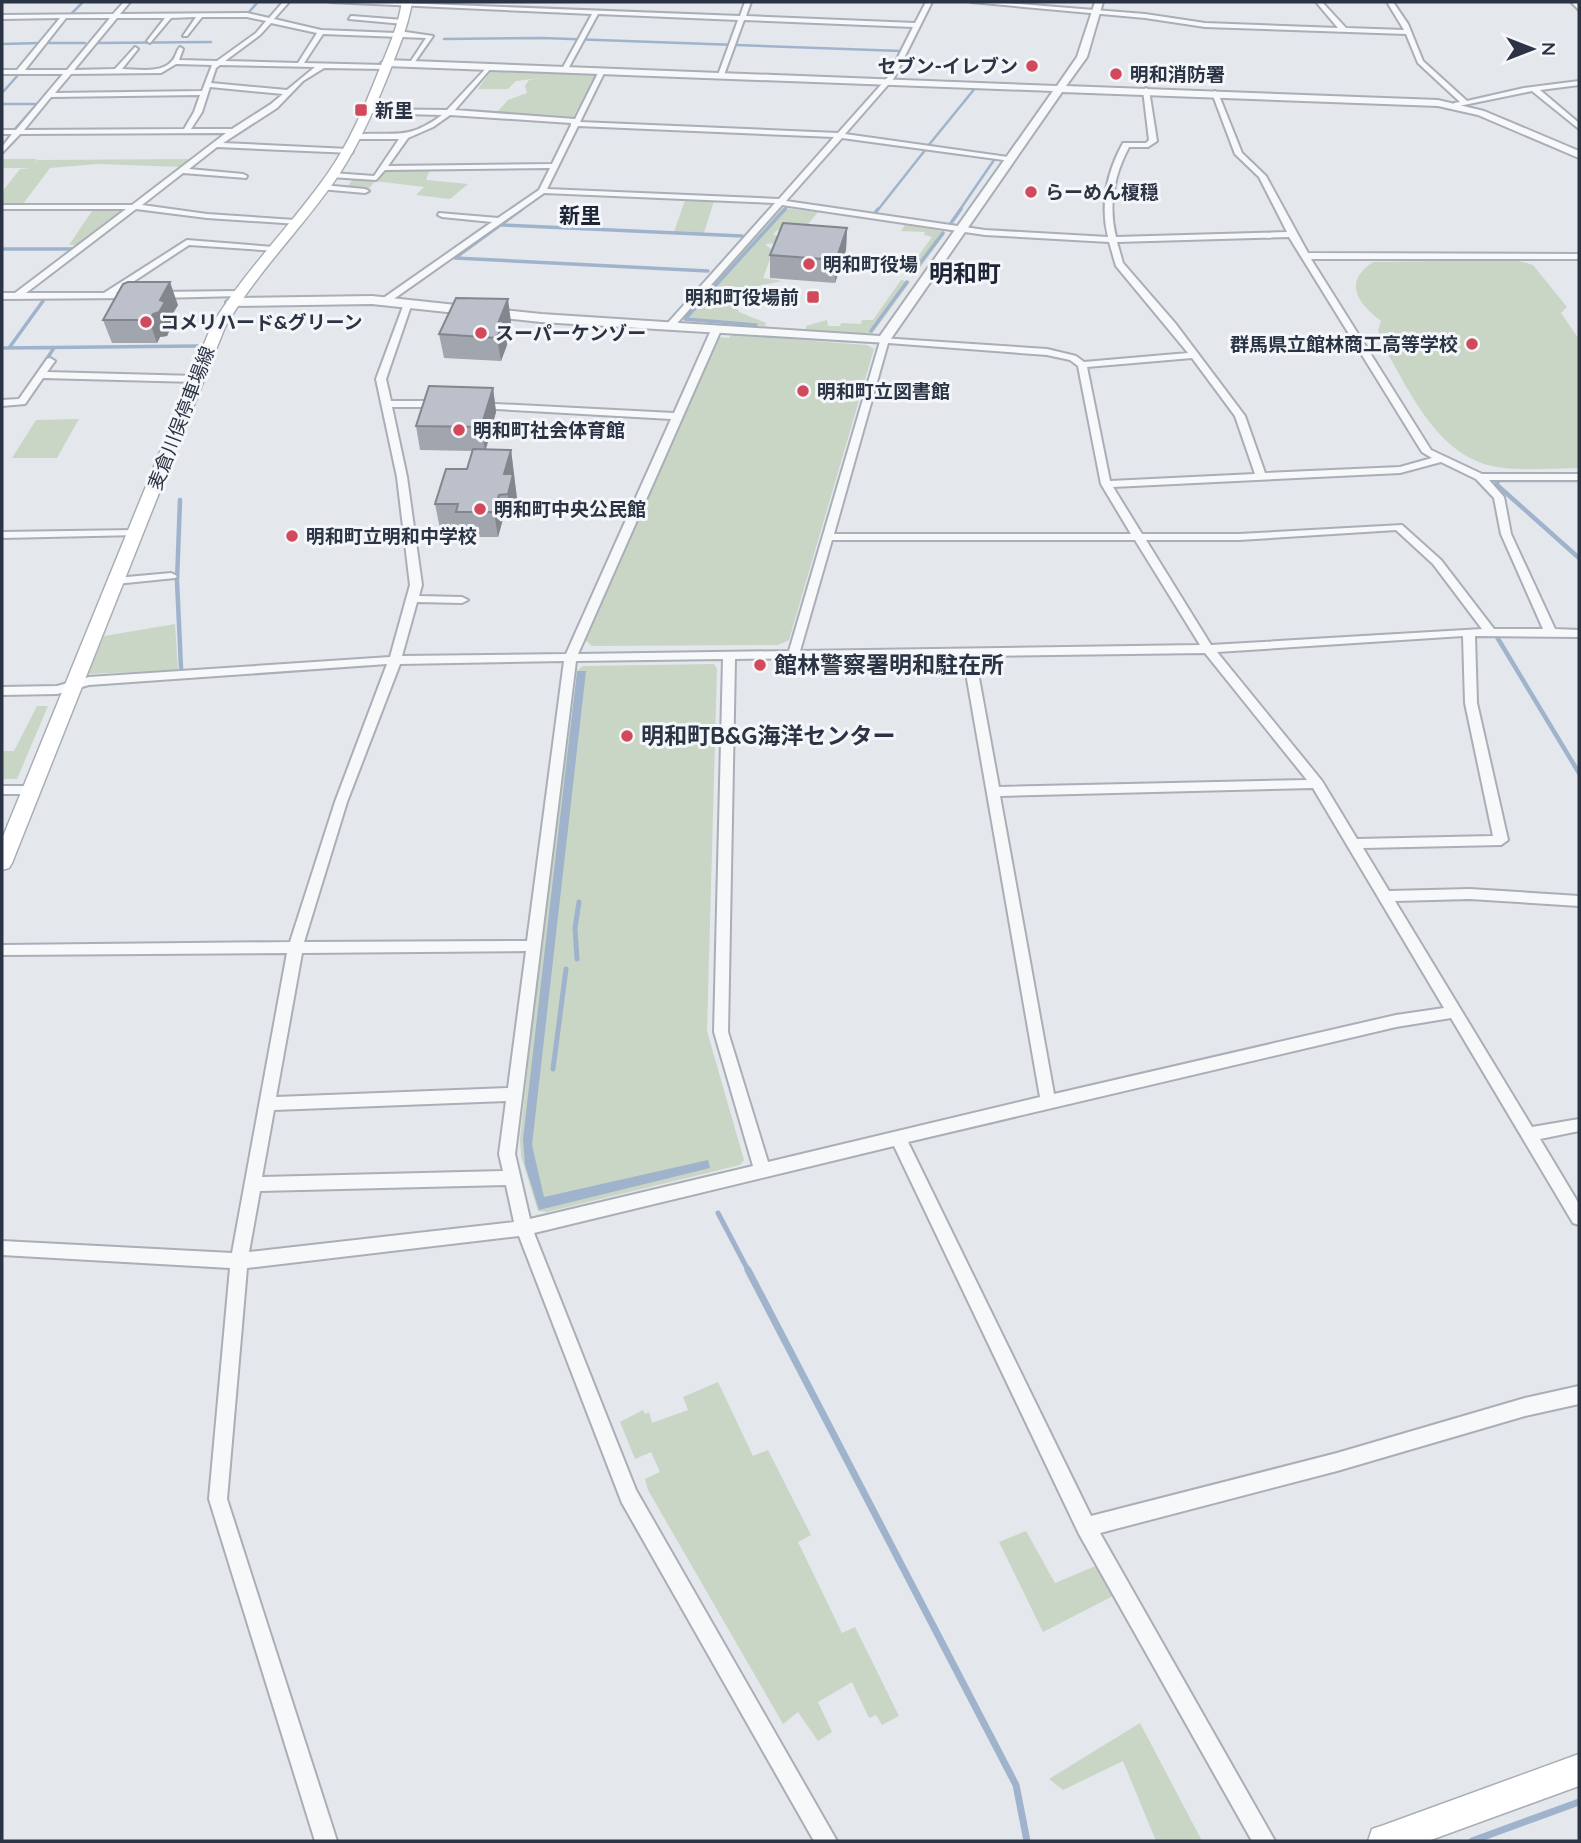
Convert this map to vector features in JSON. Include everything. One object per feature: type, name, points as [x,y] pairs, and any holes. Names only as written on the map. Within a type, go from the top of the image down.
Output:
[{"type":"main road","name":"麦倉川俣停車場線","points":[[2,863],[218,327],[235,298],[349,151],[401,30],[407,3]]},
{"type":"main road","points":[[1384,1841],[1579,1770]]},
{"type":"street","points":[[2,151],[127,2]]},
{"type":"street","points":[[186,131],[198,112],[217,62],[258,34],[286,2]]},
{"type":"street","points":[[333,2],[407,3],[489,10],[599,14],[643,12],[674,16],[917,25]]},
{"type":"street","points":[[489,10],[511,2]]},
{"type":"street","points":[[513,11],[519,2]]},
{"type":"street","points":[[565,69],[609,2]]},
{"type":"street","points":[[721,75],[748,2]]},
{"type":"street","points":[[669,327],[888,81],[929,2]]},
{"type":"street","points":[[974,2],[1098,7],[1205,25],[1407,32]]},
{"type":"street","points":[[1319,2],[1344,30]]},
{"type":"street","points":[[1390,2],[1420,62],[1460,104],[1579,155]]},
{"type":"street","points":[[1574,2],[1579,8]]},
{"type":"street","points":[[794,653],[884,340],[958,230],[1082,57],[1098,7]]},
{"type":"street","points":[[2,17],[247,15],[321,32],[401,30]]},
{"type":"street","points":[[19,72],[65,16]]},
{"type":"street","points":[[150,41],[169,16]]},
{"type":"street","points":[[186,35],[200,16]]},
{"type":"street","points":[[668,28],[674,16]]},
{"type":"street","points":[[351,18],[430,36],[412,64]]},
{"type":"street","points":[[301,63],[321,32]]},
{"type":"street","points":[[116,72],[135,49]]},
{"type":"street","points":[[175,62],[180,49]]},
{"type":"street","points":[[2,72],[160,71],[175,62],[301,63],[322,66],[412,64],[1460,104],[1579,83]]},
{"type":"street","points":[[17,296],[234,131],[274,106],[322,66]]},
{"type":"street","points":[[333,175],[376,178],[405,136],[446,113],[471,93],[490,66]]},
{"type":"street","points":[[385,301],[542,191],[602,71]]},
{"type":"street","points":[[208,85],[288,92]]},
{"type":"street","points":[[1534,89],[1579,127]]},
{"type":"street","points":[[1146,90],[1153,141],[1148,145],[1126,145],[1114,168],[1107,218],[1110,238],[1119,264],[1172,325],[1240,416],[1262,478]]},
{"type":"street","points":[[49,95],[204,93]]},
{"type":"street","points":[[1214,93],[1239,154],[1262,176],[1292,234],[1427,452],[1480,477],[1499,497],[1506,534],[1551,633]]},
{"type":"street","points":[[366,111],[477,113],[575,123],[838,135],[1008,159]]},
{"type":"street","points":[[2,132],[234,131]]},
{"type":"street","points":[[355,136],[405,136]]},
{"type":"street","points":[[216,145],[349,151]]},
{"type":"street","points":[[384,168],[554,166]]},
{"type":"street","points":[[182,171],[243,176]]},
{"type":"street","points":[[323,187],[365,191]]},
{"type":"street","points":[[542,191],[781,202],[958,230],[1053,238],[1201,239],[1292,234]]},
{"type":"street","points":[[2,207],[135,206],[295,222]]},
{"type":"street","points":[[442,215],[501,221]]},
{"type":"street","points":[[106,295],[187,242],[274,249]]},
{"type":"street","points":[[1306,256],[1579,256]]},
{"type":"street","points":[[2,296],[106,295],[385,301],[528,317],[1047,352],[1073,358],[1082,365],[1106,484],[1209,649],[1317,784],[1579,1218]]},
{"type":"street","points":[[326,1841],[218,1499],[239,1262],[295,950],[341,802],[396,660],[416,585],[402,477],[380,379],[408,303]]},
{"type":"street","points":[[716,330],[572,656],[531,946],[507,1154],[524,1228],[629,1496],[826,1841]]},
{"type":"street","points":[[1082,365],[1192,355]]},
{"type":"street","points":[[2,402],[22,402],[50,361]]},
{"type":"street","points":[[40,375],[196,379]]},
{"type":"street","points":[[387,404],[457,405]]},
{"type":"street","points":[[469,405],[677,416]]},
{"type":"street","points":[[1106,484],[1400,470],[1442,459]]},
{"type":"street","points":[[1480,477],[1579,477]]},
{"type":"street","points":[[827,537],[1239,537],[1398,527],[1412,536],[1448,575],[1490,631]]},
{"type":"street","points":[[2,535],[135,533]]},
{"type":"street","points":[[116,581],[171,576]]},
{"type":"street","points":[[412,600],[462,600]]},
{"type":"street","points":[[2,691],[57,690],[102,680],[396,660],[1209,649],[1490,631],[1579,633]]},
{"type":"street","points":[[1353,844],[1501,840],[1471,703],[1469,632]]},
{"type":"street","points":[[968,652],[1048,1101]]},
{"type":"street","points":[[729,654],[721,1032],[762,1170]]},
{"type":"street","points":[[994,792],[1317,784]]},
{"type":"street","points":[[2,790],[31,790]]},
{"type":"street","points":[[1386,896],[1470,894],[1579,901]]},
{"type":"street","points":[[2,950],[295,950],[531,946]]},
{"type":"street","points":[[2,1248],[239,1262],[524,1228],[1048,1101],[1383,1024],[1455,1012]]},
{"type":"street","points":[[268,1104],[513,1094]]},
{"type":"street","points":[[1528,1133],[1579,1125]]},
{"type":"street","points":[[898,1136],[1086,1527],[1264,1841]]},
{"type":"street","points":[[253,1185],[513,1178]]},
{"type":"street","points":[[1086,1527],[1337,1462],[1525,1407],[1579,1395]]},
{"type":"green space","points":[[493,68],[597,73],[572,119],[497,112],[508,100],[527,93],[525,86],[529,80],[541,78],[516,81],[508,89],[478,89]]},
{"type":"green space","points":[[2,159],[37,159],[32,166],[37,160],[194,159],[184,167],[97,164],[50,168],[23,204],[2,204],[2,192],[20,169],[31,168],[2,168]]},
{"type":"green space","points":[[430,169],[426,180],[468,184],[450,199],[416,195],[424,187],[375,181],[368,190],[346,188],[354,178],[376,179],[387,170]]},
{"type":"green space","points":[[685,200],[714,201],[704,233],[674,232]]},
{"type":"green space","points":[[94,208],[125,209],[78,245],[69,245]]},
{"type":"green space","points":[[782,208],[818,212],[800,234],[777,230],[773,235],[811,241],[765,244],[773,251],[763,278],[782,281],[740,290],[732,300],[739,312],[766,323],[765,326],[684,321],[684,317]]},
{"type":"green space","points":[[905,225],[942,231],[945,234],[913,277],[906,273],[932,237],[924,235],[925,232],[901,231]]},
{"type":"green space","name":"群馬県立館林商工高等学校","points":[[1516,260],[1533,265],[1567,307],[1561,313],[1579,339],[1579,468],[1502,468],[1472,459],[1455,448],[1439,434],[1414,399],[1382,344],[1378,330],[1381,321],[1365,307],[1357,292],[1358,277],[1373,262]]},
{"type":"green space","points":[[901,280],[910,282],[872,334],[806,330],[806,326],[827,320],[828,326],[840,326],[841,323],[861,324],[862,320],[873,320]]},
{"type":"green space","points":[[731,335],[867,345],[874,349],[789,640],[778,645],[592,646],[585,640],[717,337],[729,338]]},
{"type":"green space","points":[[79,419],[57,458],[12,458],[36,420]]},
{"type":"green space","points":[[175,624],[178,670],[88,674],[104,636]]},
{"type":"green space","points":[[714,664],[717,669],[707,1031],[744,1160],[740,1165],[547,1212],[538,1211],[521,1156],[520,1139],[546,897],[578,670],[583,666]]},
{"type":"green space","points":[[37,706],[48,706],[17,779],[2,779],[2,751],[14,751]]},
{"type":"green space","points":[[718,1382],[753,1456],[768,1450],[811,1535],[798,1542],[842,1633],[855,1627],[899,1716],[882,1725],[876,1715],[869,1718],[852,1682],[818,1702],[832,1732],[818,1741],[798,1712],[783,1724],[648,1490],[645,1479],[660,1472],[651,1452],[635,1459],[620,1422],[643,1410],[645,1414],[649,1412],[652,1423],[688,1410],[683,1397]]},
{"type":"green space","points":[[1026,1531],[1055,1583],[1098,1565],[1115,1595],[1043,1632],[999,1542]]},
{"type":"green space","points":[[1140,1723],[1202,1841],[1156,1841],[1123,1761],[1063,1790],[1049,1779]]},
{"type":"water","points":[[577,671],[586,671],[532,1145],[544,1197],[708,1160],[710,1168],[539,1210],[525,1165],[523,1139]]},
{"type":"building","points":[[783,223],[847,228],[836,260],[770,255]]},
{"type":"building","points":[[170,282],[160,300],[165,302],[159,312],[153,314],[149,320],[103,320],[123,284]]},
{"type":"building","points":[[456,298],[508,299],[499,321],[504,321],[497,338],[439,334]]},
{"type":"building","points":[[429,386],[493,388],[481,427],[416,426]]},
{"type":"building","points":[[473,449],[511,450],[504,474],[513,474],[508,494],[499,495],[494,512],[456,512],[458,504],[435,504],[446,469],[467,469]]},
{"type":"waterway","points":[[70,15],[83,2]]},
{"type":"waterway","points":[[248,13],[258,2]]},
{"type":"waterway","points":[[300,25],[328,31]]},
{"type":"waterway","points":[[444,39],[543,38],[901,51]]},
{"type":"waterway","points":[[97,43],[211,42]]},
{"type":"waterway","points":[[2,44],[40,43]]},
{"type":"waterway","points":[[46,43],[85,43]]},
{"type":"waterway","points":[[2,93],[19,74]]},
{"type":"waterway","points":[[928,146],[976,87]]},
{"type":"waterway","points":[[2,104],[36,104]]},
{"type":"waterway","points":[[14,130],[37,104]]},
{"type":"waterway","points":[[877,211],[926,149]]},
{"type":"waterway","points":[[959,211],[994,160]]},
{"type":"waterway","points":[[520,211],[538,197]]},
{"type":"waterway","points":[[522,209],[455,258],[708,271]]},
{"type":"waterway","points":[[756,325],[685,319],[785,209]]},
{"type":"waterway","points":[[874,214],[878,209]]},
{"type":"waterway","points":[[951,223],[961,209]]},
{"type":"waterway","points":[[502,225],[742,236]]},
{"type":"waterway","points":[[912,274],[943,233]]},
{"type":"waterway","points":[[2,249],[76,249]]},
{"type":"waterway","points":[[871,331],[907,282]]},
{"type":"waterway","points":[[9,348],[43,301]]},
{"type":"waterway","points":[[9,348],[199,346]]},
{"type":"waterway","points":[[2,348],[9,348]]},
{"type":"waterway","points":[[38,372],[54,348]]},
{"type":"waterway","points":[[1579,480],[1499,480],[1496,484],[1579,558]]},
{"type":"waterway","points":[[180,500],[177,581],[181,668]]},
{"type":"waterway","points":[[1497,637],[1579,773]]},
{"type":"waterway","points":[[577,959],[575,928],[579,902]]},
{"type":"waterway","points":[[553,1069],[566,969]]},
{"type":"waterway","points":[[718,1213],[749,1272]]},
{"type":"waterway","points":[[748,1270],[1016,1785],[1027,1841]]},
{"type":"waterway","points":[[1472,1841],[1579,1802]]},
{"type":"place","name":"セブン-イレブン","points":[[1032,66]]},
{"type":"place","name":"明和消防署","points":[[1116,74]]},
{"type":"place","name":"新里","points":[[361,110]]},
{"type":"place","name":"らーめん榎穏","points":[[1031,192]]},
{"type":"place","name":"明和町役場","points":[[809,264]]},
{"type":"place","name":"明和町役場前","points":[[813,297]]},
{"type":"place","name":"コメリハード&グリーン","points":[[146,322]]},
{"type":"place","name":"スーパーケンゾー","points":[[481,333]]},
{"type":"place","name":"群馬県立館林商工高等学校","points":[[1472,344]]},
{"type":"place","name":"明和町立図書館","points":[[803,391]]},
{"type":"place","name":"明和町社会体育館","points":[[459,430]]},
{"type":"place","name":"明和町中央公民館","points":[[480,509]]},
{"type":"place","name":"明和町立明和中学校","points":[[292,536]]},
{"type":"place","name":"館林警察署明和駐在所","points":[[760,665]]},
{"type":"place","name":"明和町B&G海洋センター","points":[[627,736]]},
{"type":"district","name":"新里","points":[[580,216]]},
{"type":"district","name":"明和町","points":[[965,274]]}]
